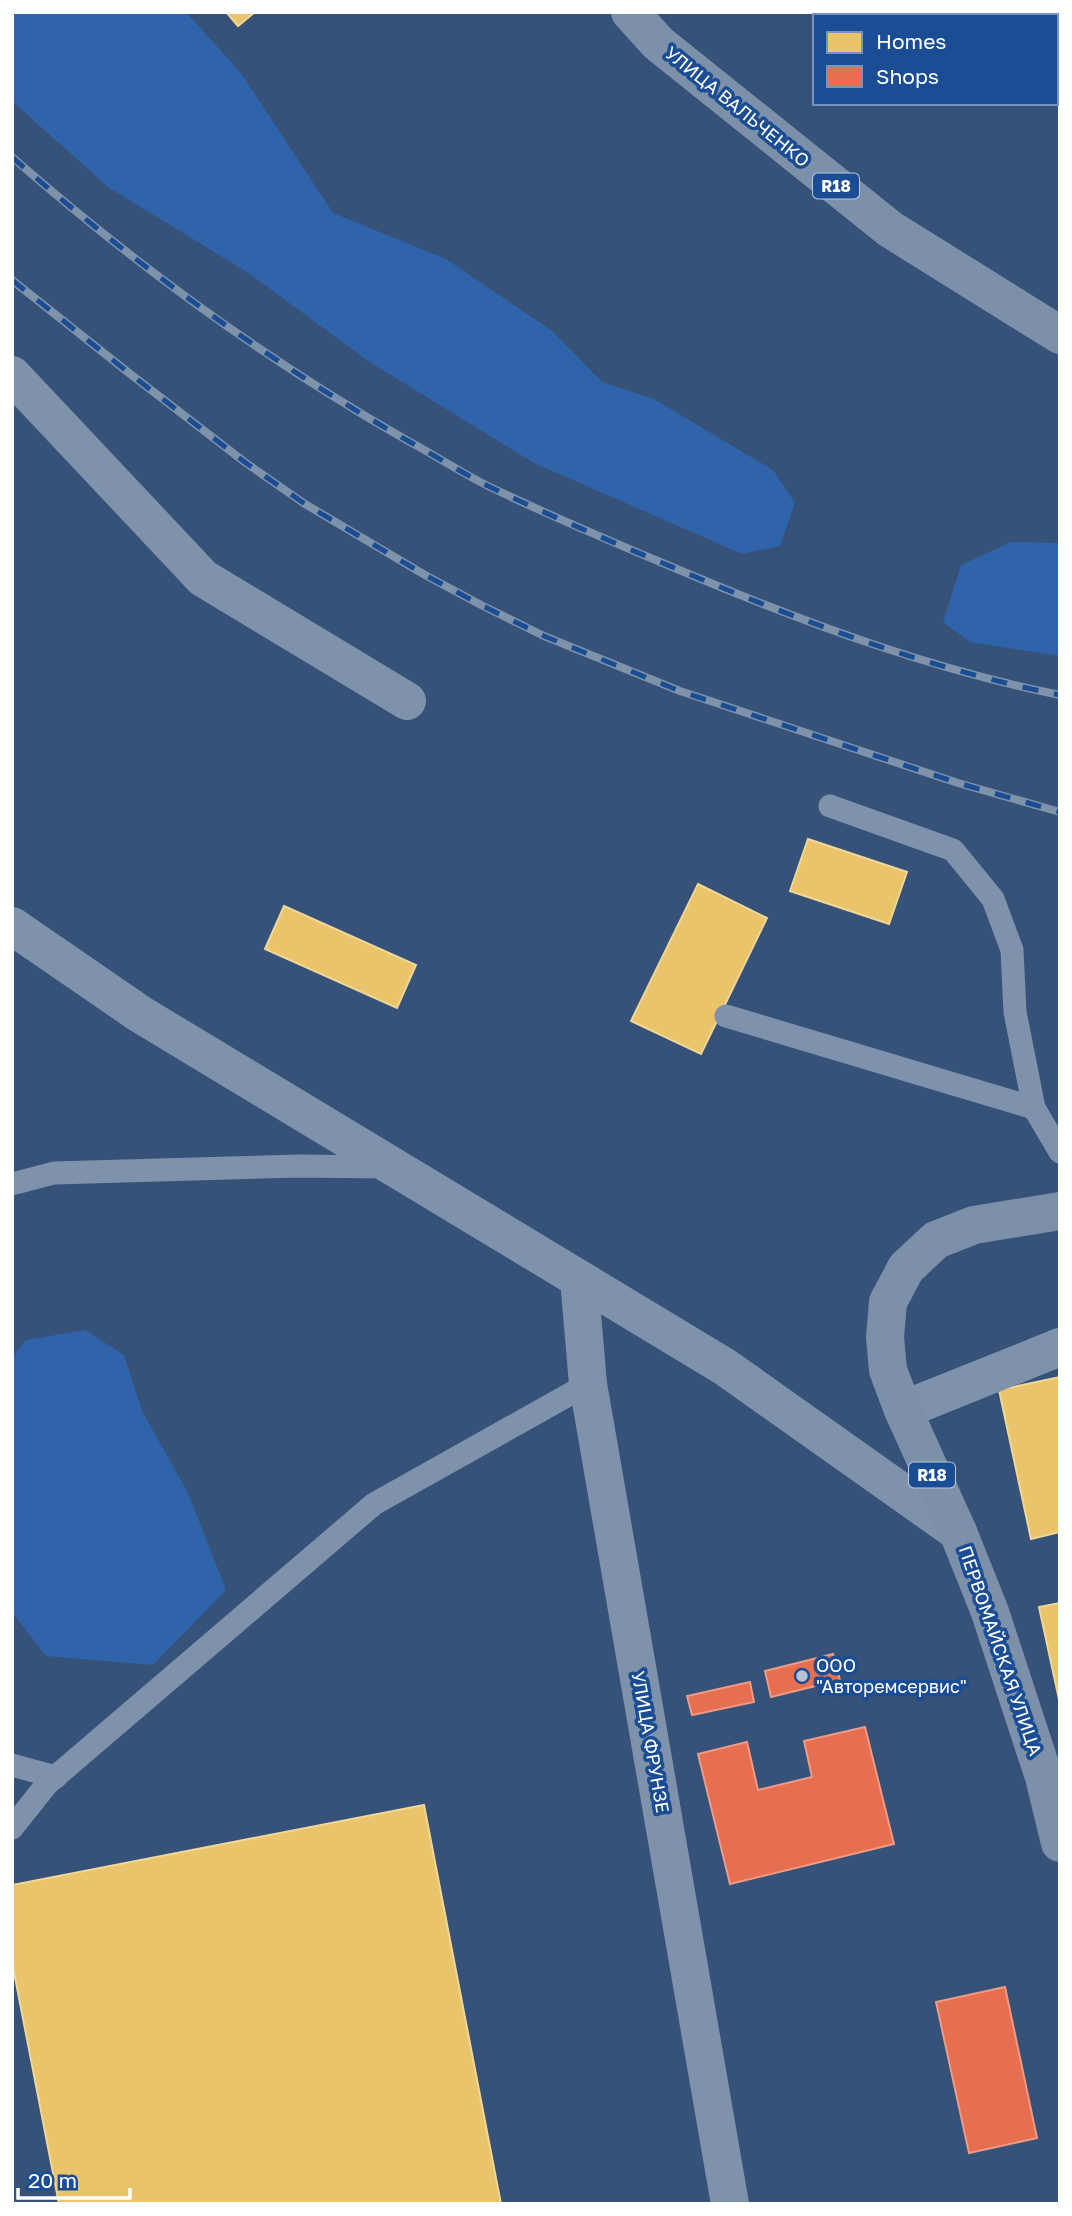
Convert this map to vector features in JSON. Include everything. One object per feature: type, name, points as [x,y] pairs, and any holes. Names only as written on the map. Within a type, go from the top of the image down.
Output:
[{"type":"main road","name":"УЛИЦА ВАЛЬЧЕНКО","points":[[630,12],[658,43],[890,229],[1060,335]]},
{"type":"main road","name":"ПЕРВОМАЙСКАЯ УЛИЦА","points":[[1060,1210],[974,1225],[936,1240],[906,1268],[888,1302],[885,1337],[888,1370],[903,1410],[958,1532],[990,1612],[1044,1777],[1060,1843]]},
{"type":"street","points":[[12,375],[203,579],[407,701]]},
{"type":"street","points":[[12,926],[140,1014],[725,1367],[958,1532]]},
{"type":"street","name":"УЛИЦА ФРУНЗЕ","points":[[579,1279],[588,1384],[730,2204]]},
{"type":"street","points":[[903,1410],[1060,1347]]},
{"type":"lane","points":[[831,806],[953,850],[993,899],[1012,950],[1015,1012],[1034,1108],[1060,1152]]},
{"type":"lane","points":[[726,1016],[1034,1108]]},
{"type":"lane","points":[[12,1184],[54,1173],[298,1166],[394,1167]]},
{"type":"lane","points":[[12,1828],[56,1777],[374,1504],[588,1384]]},
{"type":"lane","points":[[12,1765],[56,1777]]},
{"type":"shaded area","points":[[12,12],[186,12],[241,73],[333,213],[446,259],[551,330],[602,382],[654,399],[773,470],[795,503],[780,546],[742,554],[534,463],[368,361],[250,274],[108,187],[12,101]]},
{"type":"shaded area","points":[[1011,542],[1060,543],[1060,656],[970,642],[943,622],[961,565]]},
{"type":"shaded area","points":[[85,1330],[124,1355],[142,1411],[188,1493],[226,1590],[153,1665],[46,1656],[12,1612],[12,1357],[26,1340]]},
{"type":"building: Homes","points":[[226,12],[255,12],[238,26]]},
{"type":"building: Homes","points":[[808,839],[907,872],[889,924],[790,891]]},
{"type":"building: Homes","points":[[698,884],[767,918],[701,1054],[631,1021]]},
{"type":"building: Homes","points":[[284,906],[416,965],[397,1008],[265,949]]},
{"type":"building: Homes","points":[[1060,1377],[1060,1532],[1031,1539],[999,1390]]},
{"type":"building: Homes","points":[[1060,1603],[1060,1704],[1039,1607]]},
{"type":"building: Homes","points":[[424,1805],[501,2204],[59,2204],[12,1962],[12,1885]]},
{"type":"building: Shops","name":"ООО \"Авторемсервис\"","points":[[833,1654],[840,1680],[771,1697],[765,1671]]},
{"type":"building: Shops","points":[[750,1682],[754,1702],[692,1715],[687,1696]]},
{"type":"building: Shops","points":[[865,1727],[894,1844],[730,1884],[698,1754],[747,1742],[758,1790],[812,1777],[804,1741]]},
{"type":"building: Shops","points":[[1005,1987],[1037,2138],[969,2153],[936,2002]]},
{"type":"railway","points":[[12,157],[154,273],[254,345],[357,411],[488,486],[566,522],[785,613],[921,660],[1060,695]]},
{"type":"railway","points":[[12,280],[246,463],[305,504],[483,606],[544,636],[680,691],[958,783],[1060,812]]},
{"type":"place","name":"ООО \"Авторемсервис\"","points":[[802,1676]]}]
